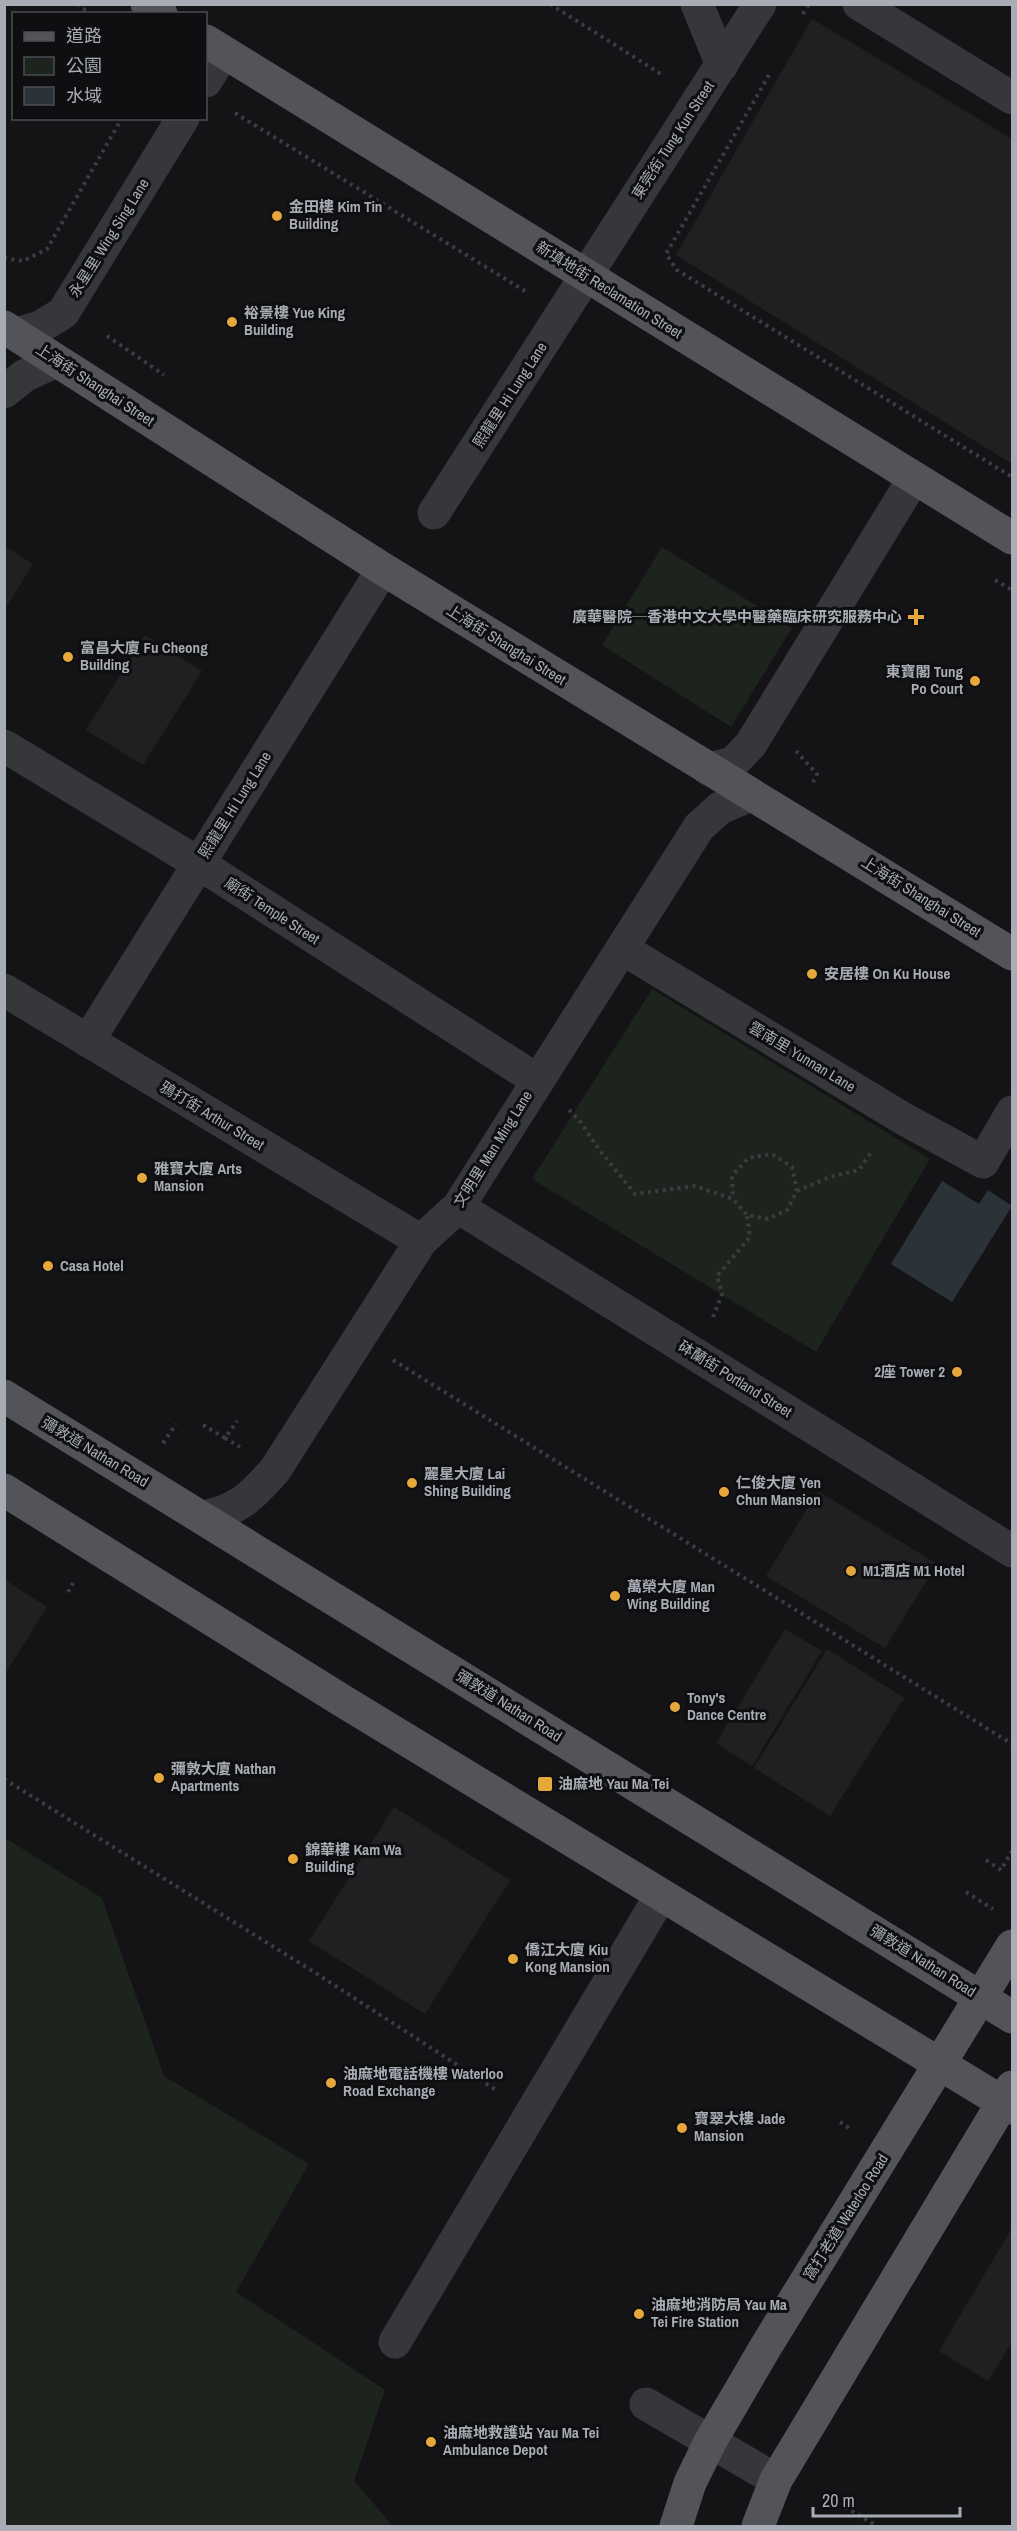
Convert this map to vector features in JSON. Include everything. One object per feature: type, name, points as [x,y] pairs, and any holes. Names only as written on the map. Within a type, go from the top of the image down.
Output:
[{"type":"main road","name":"新填地街 Reclamation Street","points":[[214,47],[1012,538]]},
{"type":"main road","name":"上海街 Shanghai Street","points":[[10,331],[383,570],[1012,954]]},
{"type":"main road","name":"彌敦道 Nathan Road","points":[[4,1396],[1012,2017]]},
{"type":"main road","points":[[4,1490],[355,1709],[941,2065],[1009,2099],[776,2480],[760,2525]]},
{"type":"main road","name":"窩打老道 Waterloo Road","points":[[676,2526],[690,2483],[710,2442],[771,2338],[941,2065],[1012,1946]]},
{"type":"street","points":[[697,4],[722,65]]},
{"type":"street","name":"東莞街 Tung Kun Street","points":[[586,276],[760,4]]},
{"type":"street","points":[[859,4],[1012,98]]},
{"type":"street","points":[[207,77],[214,47]]},
{"type":"street","name":"永星里 Wing Sing Lane","points":[[10,331],[40,327],[63,313],[182,120]]},
{"type":"street","name":"熙龍里 Hi Lung Lane","points":[[434,513],[586,276]]},
{"type":"street","points":[[4,392],[24,376],[56,361]]},
{"type":"street","points":[[708,769],[733,763],[751,744],[914,478]]},
{"type":"street","name":"熙龍里 Hi Lung Lane","points":[[88,1041],[383,570]]},
{"type":"street","name":"廟街 Temple Street","points":[[4,746],[198,864],[537,1080]]},
{"type":"street","name":"文明里 Man Ming Lane","points":[[202,1517],[223,1514],[237,1506],[256,1493],[275,1470],[421,1241],[458,1207],[699,827],[720,808],[751,795]]},
{"type":"street","name":"雲南里 Yunnan Lane","points":[[623,949],[904,1119],[983,1162],[1012,1112]]},
{"type":"street","name":"鴉打街 Arthur Street","points":[[4,990],[421,1241]]},
{"type":"street","name":"砵蘭街 Portland Street","points":[[458,1207],[1012,1551]]},
{"type":"street","points":[[395,2342],[661,1895]]},
{"type":"street","points":[[646,2404],[776,2480]]},
{"type":"path","points":[[550,4],[667,78]]},
{"type":"path","points":[[800,20],[809,4]]},
{"type":"path","points":[[774,66],[666,255],[677,270],[1012,477]]},
{"type":"path","points":[[238,115],[525,292],[526,300]]},
{"type":"path","points":[[4,258],[23,261],[46,249],[121,120]]},
{"type":"path","points":[[106,336],[174,382]]},
{"type":"path","points":[[537,1080],[579,1120],[635,1194],[695,1186],[733,1200],[747,1215],[750,1237],[717,1276],[722,1294],[713,1318]]},
{"type":"path","points":[[796,1191],[830,1177],[859,1170],[886,1131],[904,1119]]},
{"type":"path","points":[[733,1200],[732,1176],[748,1158],[772,1154],[792,1167],[796,1191],[787,1210],[768,1219],[747,1215]]},
{"type":"path","points":[[386,1355],[1012,1744]]},
{"type":"path","points":[[203,1425],[225,1438],[237,1421]]},
{"type":"path","points":[[162,1444],[176,1424]]},
{"type":"path","points":[[4,1779],[314,1972],[531,2112]]},
{"type":"path","points":[[986,1860],[1001,1870],[1012,1851]]},
{"type":"path","points":[[966,1892],[1003,1915]]},
{"type":"path","points":[[845,2507],[877,2526]]},
{"type":"shaded area","points":[[812,19],[1012,139],[1012,464],[676,255]]},
{"type":"shaded area","points":[[5,546],[33,564],[5,609]]},
{"type":"shaded area","points":[[145,635],[202,671],[143,765],[86,730]]},
{"type":"shaded area","name":"M1酒店 M1 Hotel","points":[[818,1491],[937,1564],[885,1648],[766,1576]]},
{"type":"shaded area","points":[[5,1580],[47,1607],[5,1674]]},
{"type":"shaded area","points":[[785,1629],[822,1651],[752,1766],[716,1743]]},
{"type":"shaded area","points":[[827,1649],[904,1698],[830,1816],[754,1768]]},
{"type":"shaded area","points":[[394,1807],[510,1880],[425,2014],[309,1941]]},
{"type":"shaded area","points":[[1012,2228],[1012,2342],[988,2381],[939,2351]]},
{"type":"green space","points":[[662,547],[792,628],[731,727],[602,645]]},
{"type":"green space","points":[[652,989],[930,1159],[816,1352],[532,1179]]},
{"type":"green space","points":[[5,1838],[102,1898],[164,2076],[309,2164],[236,2292],[385,2390],[354,2481],[393,2526],[5,2526]]},
{"type":"water","points":[[942,1181],[979,1204],[988,1190],[1012,1206],[952,1302],[891,1264]]},
{"type":"place","name":"金田樓 Kim Tin Building","points":[[277,216]]},
{"type":"place","name":"裕景樓 Yue King Building","points":[[232,322]]},
{"type":"place","name":"廣華醫院─香港中文大學中醫藥臨床研究服務中心","points":[[916,617]]},
{"type":"place","name":"富昌大廈 Fu Cheong Building","points":[[68,657]]},
{"type":"place","name":"東寶閣 Tung Po Court","points":[[975,681]]},
{"type":"place","name":"安居樓 On Ku House","points":[[812,974]]},
{"type":"place","name":"雅寶大廈 Arts Mansion","points":[[142,1178]]},
{"type":"place","name":"Casa Hotel","points":[[48,1266]]},
{"type":"place","name":"2座 Tower 2","points":[[957,1372]]},
{"type":"place","name":"麗星大廈 Lai Shing Building","points":[[412,1483]]},
{"type":"place","name":"仁俊大廈 Yen Chun Mansion","points":[[724,1492]]},
{"type":"place","name":"M1酒店 M1 Hotel","points":[[851,1571]]},
{"type":"place","name":"萬榮大廈 Man Wing Building","points":[[615,1596]]},
{"type":"place","name":"Tony's Dance Centre","points":[[675,1707]]},
{"type":"place","name":"彌敦大廈 Nathan Apartments","points":[[159,1778]]},
{"type":"place","name":"油麻地 Yau Ma Tei","points":[[545,1784]]},
{"type":"place","name":"錦華樓 Kam Wa Building","points":[[293,1859]]},
{"type":"place","name":"僑江大廈 Kiu Kong Mansion","points":[[513,1959]]},
{"type":"place","name":"油麻地電話機樓 Waterloo Road Exchange","points":[[331,2083]]},
{"type":"place","name":"寶翠大樓 Jade Mansion","points":[[682,2128]]},
{"type":"place","name":"油麻地消防局 Yau Ma Tei Fire Station","points":[[639,2314]]},
{"type":"place","name":"油麻地救護站 Yau Ma Tei Ambulance Depot","points":[[431,2442]]}]
